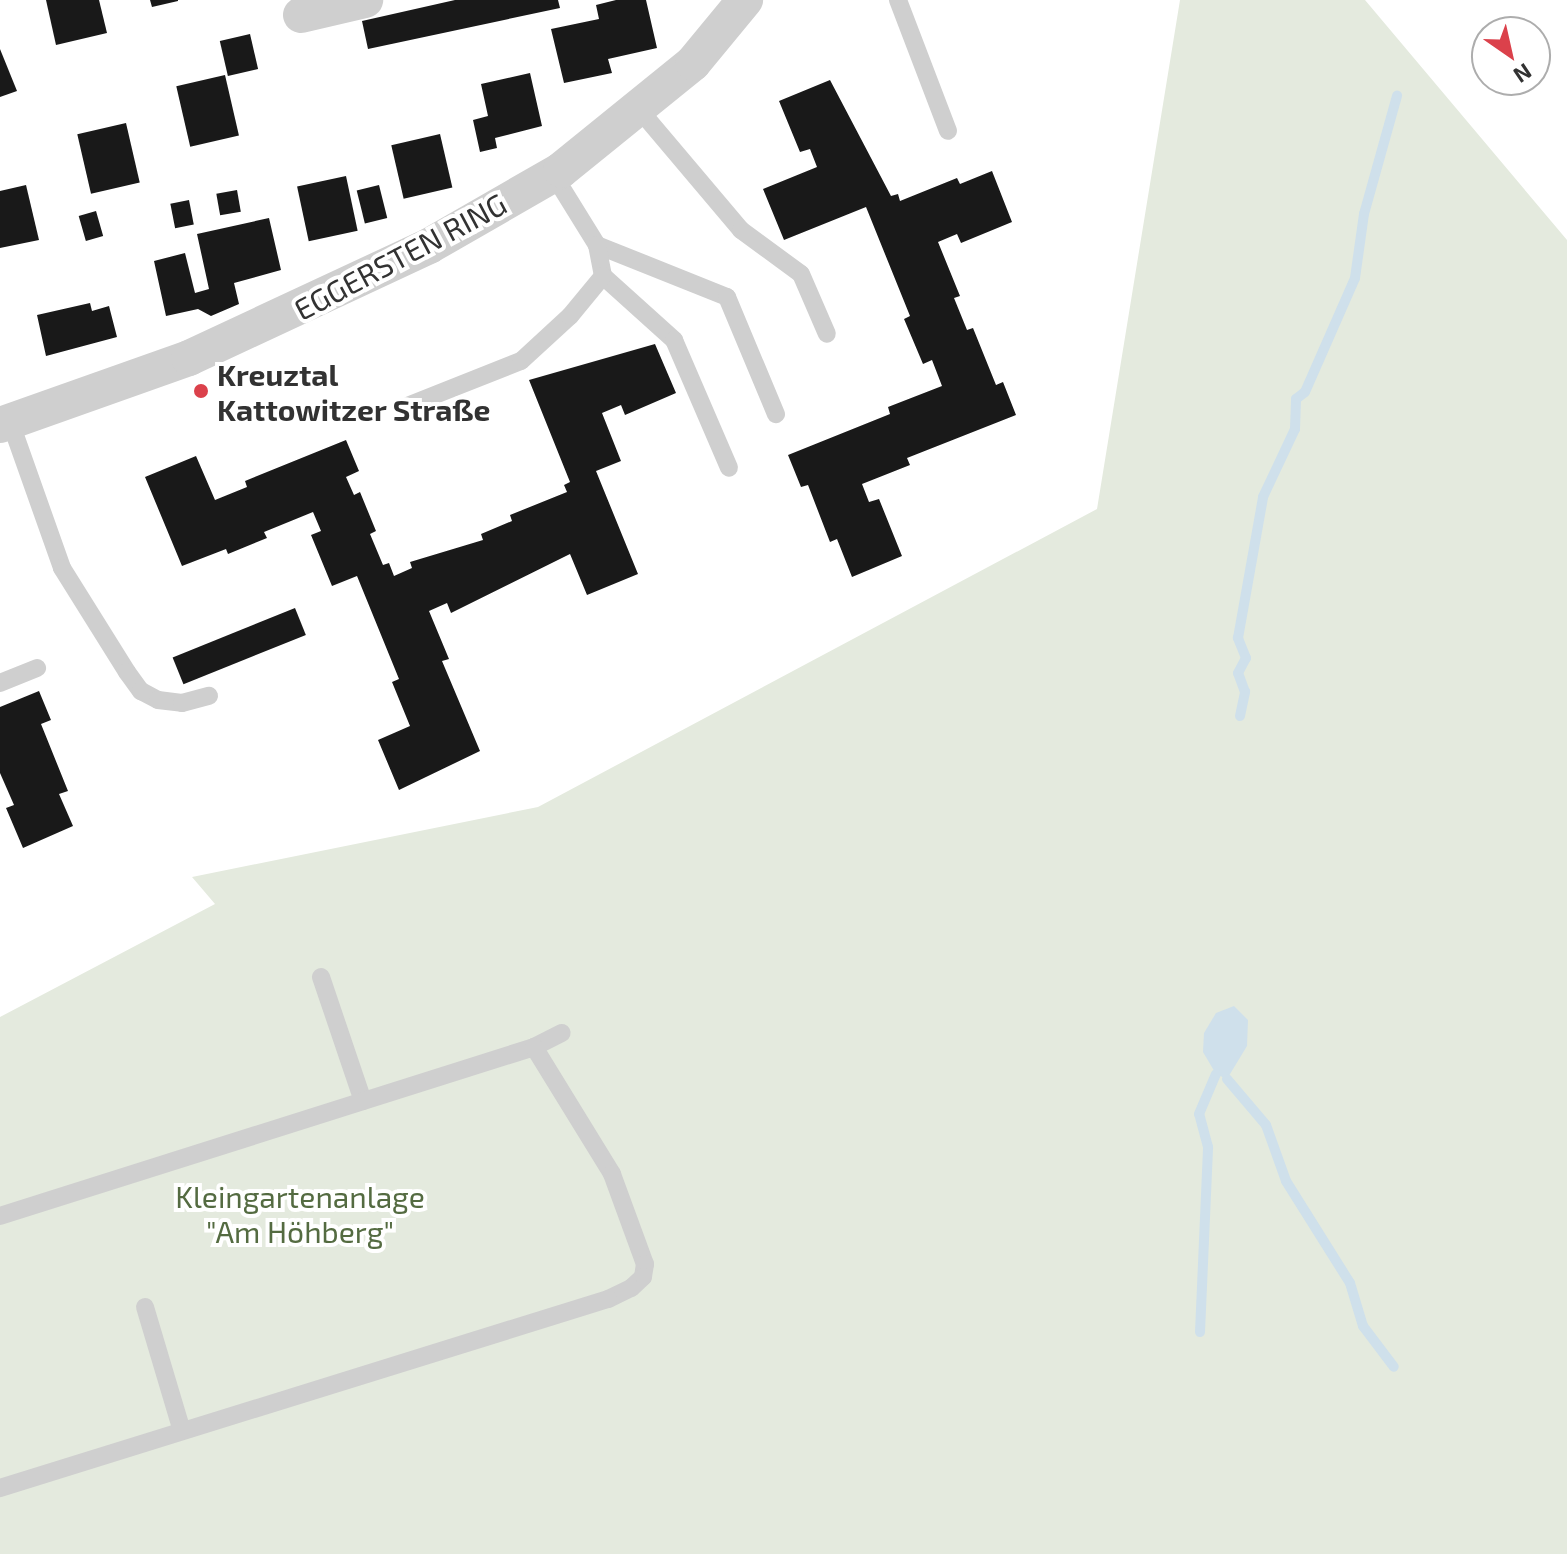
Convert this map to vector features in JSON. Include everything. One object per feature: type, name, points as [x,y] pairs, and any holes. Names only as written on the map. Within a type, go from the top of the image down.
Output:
[{"type":"street","points":[[301,15],[365,0]]},
{"type":"street","name":"EGGERSTEN RING","points":[[5,423],[189,358],[301,309],[429,246],[553,174],[638,108],[693,63],[745,0]]},
{"type":"lane","points":[[898,0],[948,131]]},
{"type":"lane","points":[[638,108],[741,230],[801,274],[827,334]]},
{"type":"lane","points":[[553,174],[597,245],[603,276],[674,340],[729,468]]},
{"type":"lane","points":[[597,245],[727,297],[776,414]]},
{"type":"lane","points":[[402,408],[521,361],[570,316],[603,276]]},
{"type":"lane","points":[[5,423],[62,568],[141,691],[158,700],[182,703],[209,696]]},
{"type":"lane","points":[[0,683],[37,668]]},
{"type":"lane","points":[[321,977],[363,1101]]},
{"type":"lane","points":[[0,1216],[534,1047],[562,1033]]},
{"type":"lane","points":[[0,1488],[608,1299],[643,1277],[645,1264],[612,1174],[534,1047]]},
{"type":"lane","points":[[145,1307],[182,1431]]},
{"type":"green space","name":"Kleingartenanlage \"Am Höhberg\"","points":[[1180,0],[1365,0],[1567,240],[1567,1554],[0,1554],[0,1017],[215,904],[192,877],[538,807],[1097,509]]},
{"type":"water","points":[[1234,1006],[1248,1020],[1247,1046],[1227,1079],[1216,1074],[1203,1052],[1204,1033],[1216,1013]]},
{"type":"building","points":[[46,0],[99,0],[107,33],[56,45]]},
{"type":"building","points":[[150,0],[178,0],[178,1],[152,7]]},
{"type":"building","points":[[455,0],[558,0],[560,8],[368,49],[362,21]]},
{"type":"building","points":[[616,0],[646,0],[657,48],[608,59],[612,73],[564,83],[551,29],[599,19],[596,5]]},
{"type":"building","points":[[250,34],[258,69],[228,76],[220,41]]},
{"type":"building","points":[[0,49],[17,91],[0,97]]},
{"type":"building","points":[[530,73],[542,126],[495,138],[497,148],[480,152],[473,120],[488,116],[481,84]]},
{"type":"building","points":[[225,75],[239,135],[190,147],[176,86]]},
{"type":"building","points":[[830,80],[891,196],[898,194],[900,201],[957,178],[960,184],[992,171],[1012,222],[961,243],[957,234],[938,242],[960,296],[954,298],[967,330],[973,328],[996,385],[1003,382],[1016,415],[907,458],[910,465],[862,484],[869,502],[879,499],[902,556],[852,577],[837,539],[830,542],[808,485],[801,487],[788,455],[890,414],[888,407],[942,386],[932,360],[923,364],[904,319],[910,316],[866,207],[784,240],[763,189],[817,167],[810,149],[800,152],[779,101]]},
{"type":"building","points":[[126,123],[140,182],[91,194],[77,134]]},
{"type":"building","points":[[440,134],[452,188],[404,199],[391,145]]},
{"type":"building","points":[[346,176],[358,231],[309,241],[297,186]]},
{"type":"building","points":[[26,185],[39,240],[0,248],[0,191]]},
{"type":"building","points":[[379,185],[387,218],[365,224],[357,191]]},
{"type":"building","points":[[237,190],[241,212],[220,215],[216,194]]},
{"type":"building","points":[[189,200],[194,225],[175,228],[170,204]]},
{"type":"building","points":[[96,211],[103,236],[86,241],[79,216]]},
{"type":"building","points":[[269,218],[281,270],[234,283],[239,304],[211,316],[198,309],[166,316],[154,261],[185,253],[195,293],[209,289],[197,234]]},
{"type":"building","points":[[90,303],[92,311],[109,306],[117,337],[46,356],[37,315]]},
{"type":"building","points":[[655,344],[676,393],[625,415],[621,405],[602,413],[621,461],[596,471],[638,574],[587,595],[570,554],[451,613],[447,603],[429,611],[449,659],[442,661],[480,751],[399,790],[378,740],[410,726],[392,682],[399,679],[357,576],[332,586],[311,535],[321,531],[313,512],[264,532],[267,538],[228,554],[226,549],[182,566],[145,477],[196,456],[215,500],[247,487],[245,481],[346,440],[359,471],[346,477],[354,495],[360,492],[376,531],[370,534],[383,565],[389,563],[394,576],[412,568],[410,562],[483,540],[481,534],[512,521],[510,515],[567,492],[564,485],[570,482],[529,380]]},
{"type":"building","points":[[295,608],[306,635],[183,684],[173,657]]},
{"type":"building","points":[[39,691],[51,720],[41,724],[68,791],[59,794],[73,826],[23,848],[6,808],[14,805],[0,773],[0,707]]},
{"type":"waterway","points":[[1240,716],[1245,692],[1238,673],[1246,658],[1238,638],[1263,497],[1295,429],[1296,399],[1305,392],[1355,278],[1364,214],[1397,96]]},
{"type":"waterway","points":[[1200,1332],[1208,1147],[1199,1114],[1216,1074]]},
{"type":"waterway","points":[[1227,1079],[1266,1125],[1286,1181],[1350,1283],[1363,1326],[1394,1367]]},
{"type":"place","name":"Kreuztal Kattowitzer Straße","points":[[201,391]]}]
